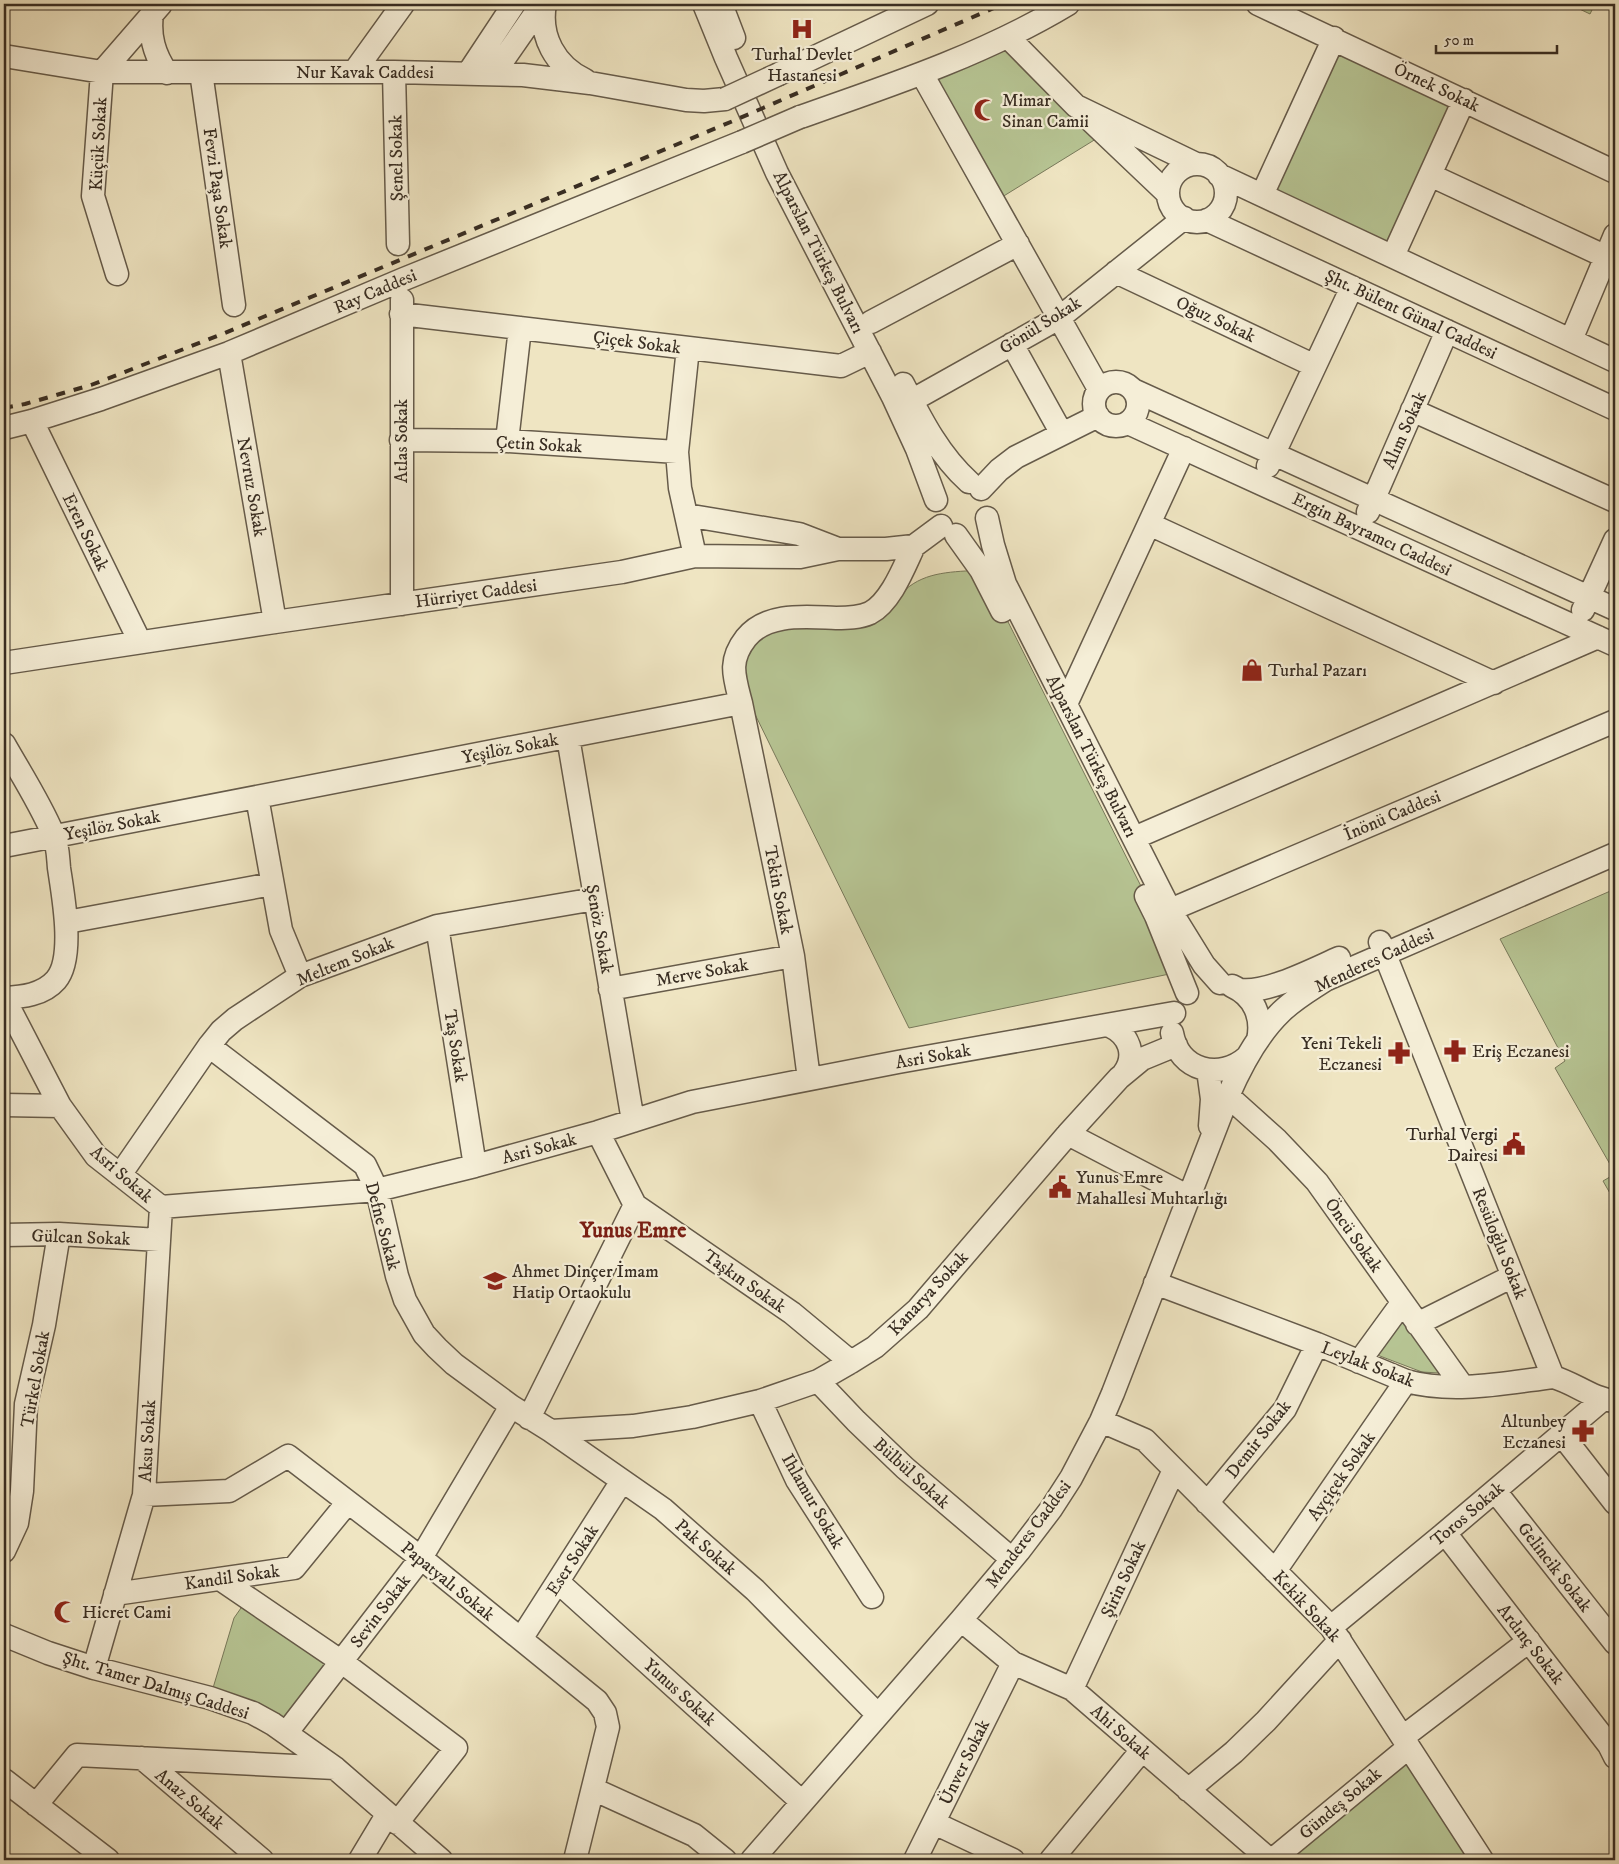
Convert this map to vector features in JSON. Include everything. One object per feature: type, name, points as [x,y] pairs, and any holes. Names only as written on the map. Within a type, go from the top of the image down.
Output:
[{"type":"street","points":[[354,72],[403,4]]},
{"type":"street","points":[[469,72],[514,4]]},
{"type":"street","points":[[494,73],[544,4]]},
{"type":"street","points":[[544,4],[544,28],[555,56],[571,72],[590,83]]},
{"type":"street","name":"Alparslan Türkeş Bulvarı","points":[[704,4],[777,173],[907,426],[930,479],[936,500]]},
{"type":"street","name":"Alparslan Türkeş Bulvarı","points":[[721,4],[754,86],[790,167],[912,401],[948,462],[975,485]]},
{"type":"street","points":[[754,86],[926,4]]},
{"type":"street","name":"Ray Caddesi","points":[[4,428],[100,399],[229,353],[404,279],[800,117],[922,74],[1008,37],[1068,4]]},
{"type":"street","name":"Örnek Sokak","points":[[1258,4],[1334,38],[1615,172]]},
{"type":"street","points":[[102,72],[156,9]]},
{"type":"street","points":[[156,9],[151,24],[152,45],[167,73]]},
{"type":"street","points":[[1008,37],[1076,106],[1168,194],[1174,211],[1184,218],[1195,221],[1207,220],[1217,213],[1225,198],[1225,186],[1220,175]]},
{"type":"street","points":[[1262,195],[1334,38]]},
{"type":"street","name":"Nur Kavak Caddesi","points":[[4,56],[102,72],[494,73],[590,83],[686,100],[704,101],[725,99],[754,86]]},
{"type":"street","name":"Küçük Sokak","points":[[102,72],[93,196],[117,274]]},
{"type":"street","name":"Fevzi Paşa Sokak","points":[[201,72],[234,304]]},
{"type":"street","name":"Şenel Sokak","points":[[394,72],[398,244]]},
{"type":"street","points":[[922,74],[1099,389]]},
{"type":"street","points":[[1393,256],[1464,100]]},
{"type":"street","points":[[1076,106],[1196,164],[1212,168],[1220,175],[1615,361]]},
{"type":"street","points":[[1168,194],[1170,183],[1176,173],[1185,166],[1196,164]]},
{"type":"street","points":[[1430,175],[1611,259]]},
{"type":"street","name":"Gönül Sokak","points":[[912,401],[1059,318],[1184,218]]},
{"type":"street","name":"Şht. Bülent Günal Caddesi","points":[[1207,220],[1615,409]]},
{"type":"street","points":[[1571,340],[1611,259],[1615,235]]},
{"type":"street","points":[[871,322],[1018,244]]},
{"type":"street","name":"Oğuz Sokak","points":[[1116,272],[1315,366]]},
{"type":"street","name":"Atlas Sokak","points":[[402,604],[401,314],[404,279]]},
{"type":"street","points":[[1260,483],[1352,287]]},
{"type":"street","name":"Çiçek Sokak","points":[[401,314],[841,366],[870,352]]},
{"type":"street","points":[[507,441],[520,328]]},
{"type":"street","name":"Alım Sokak","points":[[1360,529],[1447,331]]},
{"type":"street","points":[[1012,344],[1062,434]]},
{"type":"street","points":[[688,348],[677,452],[680,488],[695,556]]},
{"type":"street","name":"Nevruz Sokak","points":[[229,353],[275,622]]},
{"type":"street","points":[[1116,382],[1127,384],[1133,390],[1138,399],[1138,407],[1135,416],[1128,423],[1112,426],[1098,416],[1094,405],[1095,396],[1105,384],[1116,382]]},
{"type":"street","name":"Ergin Bayramcı Caddesi","points":[[1133,390],[1615,610]]},
{"type":"street","points":[[1412,410],[1615,501]]},
{"type":"street","points":[[975,485],[1016,458],[1098,416]]},
{"type":"street","name":"Eren Sokak","points":[[32,421],[140,642]]},
{"type":"street","name":"Ergin Bayramcı Caddesi","points":[[1128,423],[1607,641]]},
{"type":"street","name":"Çetin Sokak","points":[[401,440],[507,441],[677,452]]},
{"type":"street","points":[[1066,704],[1184,448]]},
{"type":"street","points":[[960,481],[975,485],[988,502],[988,518],[977,531],[967,535],[949,530],[935,514],[936,500],[940,492],[947,486],[960,481]]},
{"type":"street","points":[[686,514],[799,534],[838,549]]},
{"type":"street","name":"Alparslan Türkeş Bulvarı","points":[[988,518],[993,545],[1005,584],[1170,910],[1204,965],[1220,983]]},
{"type":"street","points":[[1149,524],[1494,683]]},
{"type":"street","name":"Alparslan Türkeş Bulvarı","points":[[949,530],[992,590],[1156,916],[1187,993]]},
{"type":"street","name":"Hürriyet Caddesi","points":[[4,663],[622,572],[695,556],[800,558],[838,549],[886,549],[914,546],[949,530]]},
{"type":"street","points":[[1576,627],[1615,540]]},
{"type":"street","points":[[742,702],[734,674],[734,662],[740,647],[756,628],[773,620],[848,618],[871,612],[880,604],[895,584],[914,546]]},
{"type":"street","points":[[1134,838],[1494,683],[1607,641]]},
{"type":"street","name":"Yeşilöz Sokak","points":[[4,846],[742,702]]},
{"type":"street","name":"Tekin Sokak","points":[[742,702],[793,956],[809,1079]]},
{"type":"street","name":"İnönü Caddesi","points":[[1170,910],[1615,721]]},
{"type":"street","name":"Şenöz Sokak","points":[[568,736],[633,1121]]},
{"type":"street","points":[[4,744],[54,836],[67,922],[62,971],[56,980],[35,994],[4,998]]},
{"type":"street","points":[[258,797],[272,884],[282,930],[300,976]]},
{"type":"street","name":"Menderes Caddesi","points":[[752,1860],[1012,1559],[1071,1478],[1101,1422],[1189,1197],[1206,1148],[1228,1096],[1252,1049],[1281,1012],[1300,996],[1382,947],[1615,838]]},
{"type":"street","name":"Menderes Caddesi","points":[[1241,990],[1253,990],[1273,985],[1382,947],[1615,854]]},
{"type":"street","points":[[67,922],[272,884]]},
{"type":"street","name":"Meltem Sokak","points":[[120,1175],[221,1031],[235,1019],[300,976],[437,926],[595,899]]},
{"type":"street","name":"Taş Sokak","points":[[437,926],[475,1166]]},
{"type":"street","name":"Resüloğlu Sokak","points":[[1382,947],[1553,1377]]},
{"type":"street","name":"Merve Sokak","points":[[610,988],[793,956]]},
{"type":"street","points":[[1220,983],[1231,985],[1241,990],[1252,1002],[1260,1024],[1252,1049],[1229,1068],[1208,1070],[1192,1064],[1180,1053],[1172,1030],[1174,1013],[1181,999],[1187,993],[1199,986],[1220,983]]},
{"type":"street","name":"Asri Sokak","points":[[4,998],[60,1106],[96,1156],[161,1207],[377,1190],[475,1166],[598,1132],[692,1102],[898,1062],[1110,1026],[1174,1013]]},
{"type":"street","points":[[1110,1026],[1122,1034],[1129,1046],[1130,1060],[1124,1073]]},
{"type":"street","name":"Defne Sokak","points":[[209,1046],[365,1165],[377,1190],[396,1276],[415,1319],[437,1348],[454,1364],[520,1412]]},
{"type":"street","name":"Kanarya Sokak","points":[[551,1431],[633,1426],[692,1417],[760,1402],[818,1381],[850,1362],[882,1341],[918,1309],[1068,1134],[1124,1073],[1148,1056],[1176,1046]]},
{"type":"street","name":"Menderes Caddesi","points":[[1206,1148],[1212,1099],[1208,1070]]},
{"type":"street","name":"Öncü Sokak","points":[[1228,1096],[1278,1140],[1317,1182],[1463,1387]]},
{"type":"street","points":[[4,1105],[60,1106]]},
{"type":"street","name":"Taşkın Sokak","points":[[598,1132],[635,1205],[792,1313],[850,1362]]},
{"type":"street","points":[[1068,1134],[1189,1197]]},
{"type":"street","points":[[520,1412],[635,1205]]},
{"type":"street","name":"Aksu Sokak","points":[[94,1668],[144,1496],[161,1207]]},
{"type":"street","name":"Gülcan Sokak","points":[[4,1235],[59,1234],[159,1240]]},
{"type":"street","name":"Türkel Sokak","points":[[4,1551],[17,1523],[20,1507],[26,1404],[44,1325],[59,1234]]},
{"type":"street","points":[[1417,1324],[1513,1276]]},
{"type":"street","name":"Leylak Sokak","points":[[1155,1283],[1317,1344],[1406,1381],[1432,1387],[1463,1387],[1553,1377],[1566,1380],[1609,1400]]},
{"type":"street","points":[[1359,1362],[1402,1303]]},
{"type":"street","name":"Demir Sokak","points":[[1207,1503],[1285,1409],[1317,1344]]},
{"type":"street","name":"Bülbül Sokak","points":[[818,1381],[904,1468],[1012,1559]]},
{"type":"street","name":"Ayçiçek Sokak","points":[[1275,1571],[1406,1381]]},
{"type":"street","name":"Toros Sokak","points":[[1188,1790],[1234,1752],[1266,1721],[1335,1633],[1445,1533],[1562,1435],[1609,1400]]},
{"type":"street","name":"Ihlamur Sokak","points":[[760,1402],[797,1480],[872,1597]]},
{"type":"street","name":"Pak Sokak","points":[[520,1412],[551,1431],[662,1509],[755,1590],[878,1715]]},
{"type":"street","name":"Sevin Sokak","points":[[287,1732],[420,1558],[520,1412]]},
{"type":"street","name":"Kekik Sokak","points":[[1101,1422],[1145,1440],[1335,1633],[1482,1860]]},
{"type":"street","points":[[1562,1435],[1615,1503]]},
{"type":"street","name":"Papatyalı Sokak","points":[[144,1496],[229,1491],[288,1456],[420,1558],[597,1701],[605,1713],[608,1727],[575,1860]]},
{"type":"street","name":"Şirin Sokak","points":[[1072,1689],[1174,1470]]},
{"type":"street","name":"Eser Sokak","points":[[521,1639],[622,1481]]},
{"type":"street","name":"Gelincik Sokak","points":[[1495,1492],[1615,1643]]},
{"type":"street","name":"Kandil Sokak","points":[[115,1594],[294,1568],[348,1502]]},
{"type":"street","name":"Ardınç Sokak","points":[[1445,1533],[1613,1748]]},
{"type":"street","points":[[220,1578],[342,1662],[456,1748],[392,1819],[360,1860]]},
{"type":"street","name":"Yunus Sokak","points":[[558,1582],[802,1802]]},
{"type":"street","name":"Ahi Sokak","points":[[961,1620],[1013,1663],[1072,1689],[1271,1860]]},
{"type":"street","name":"Şht. Tamer Dalmış Caddesi","points":[[4,1635],[94,1668],[210,1698],[253,1713],[287,1732],[335,1768],[392,1819],[442,1860]]},
{"type":"street","name":"Gündeş Sokak","points":[[1271,1860],[1406,1742],[1529,1641]]},
{"type":"street","name":"Ünver Sokak","points":[[915,1860],[1013,1663]]},
{"type":"street","points":[[1051,1860],[1142,1750]]},
{"type":"street","points":[[36,1805],[77,1755],[335,1768]]},
{"type":"street","name":"Anaz Sokak","points":[[142,1758],[262,1860]]},
{"type":"street","points":[[4,1780],[108,1860]]},
{"type":"street","points":[[593,1789],[694,1835],[726,1860]]},
{"type":"street","points":[[934,1823],[1013,1860]]},
{"type":"green space","points":[[1569,4],[1595,4],[1590,14]]},
{"type":"green space","points":[[1008,37],[1104,134],[994,202],[922,74]]},
{"type":"green space","points":[[1334,38],[1464,100],[1393,256],[1262,195]]},
{"type":"green space","points":[[981,570],[1156,916],[1179,972],[909,1028],[748,700],[740,674],[748,646],[760,633],[820,624],[905,590],[922,579],[931,576],[951,572]]},
{"type":"green space","points":[[1615,889],[1615,1173],[1555,1068],[1565,1061],[1500,939]]},
{"type":"green space","points":[[1615,1174],[1615,1202],[1603,1181]]},
{"type":"green space","points":[[1400,1319],[1442,1370],[1439,1373],[1422,1372],[1372,1353]]},
{"type":"green space","points":[[248,1598],[342,1662],[287,1732],[210,1698],[234,1618]]},
{"type":"green space","points":[[1409,1747],[1482,1860],[1272,1860]]},
{"type":"railway","points":[[4,408],[25,404],[91,385],[220,335],[733,121],[1003,4]]},
{"type":"place","name":"Turhal Devlet Hastanesi","points":[[802,29]]},
{"type":"place","name":"Mimar Sinan Camii","points":[[985,110]]},
{"type":"place","name":"Turhal Pazarı","points":[[1252,670]]},
{"type":"place","name":"Eriş Eczanesi","points":[[1455,1051]]},
{"type":"place","name":"Yeni Tekeli Eczanesi","points":[[1399,1053]]},
{"type":"place","name":"Turhal Vergi Dairesi","points":[[1514,1144]]},
{"type":"place","name":"Yunus Emre Mahallesi Muhtarlığı","points":[[1060,1187]]},
{"type":"place","name":"Ahmet Dinçer İmam Hatip Ortaokulu","points":[[495,1281]]},
{"type":"place","name":"Altunbey Eczanesi","points":[[1583,1431]]},
{"type":"place","name":"Hicret Cami","points":[[65,1612]]},
{"type":"district","name":"Yunus Emre","points":[[633,1229]]}]
